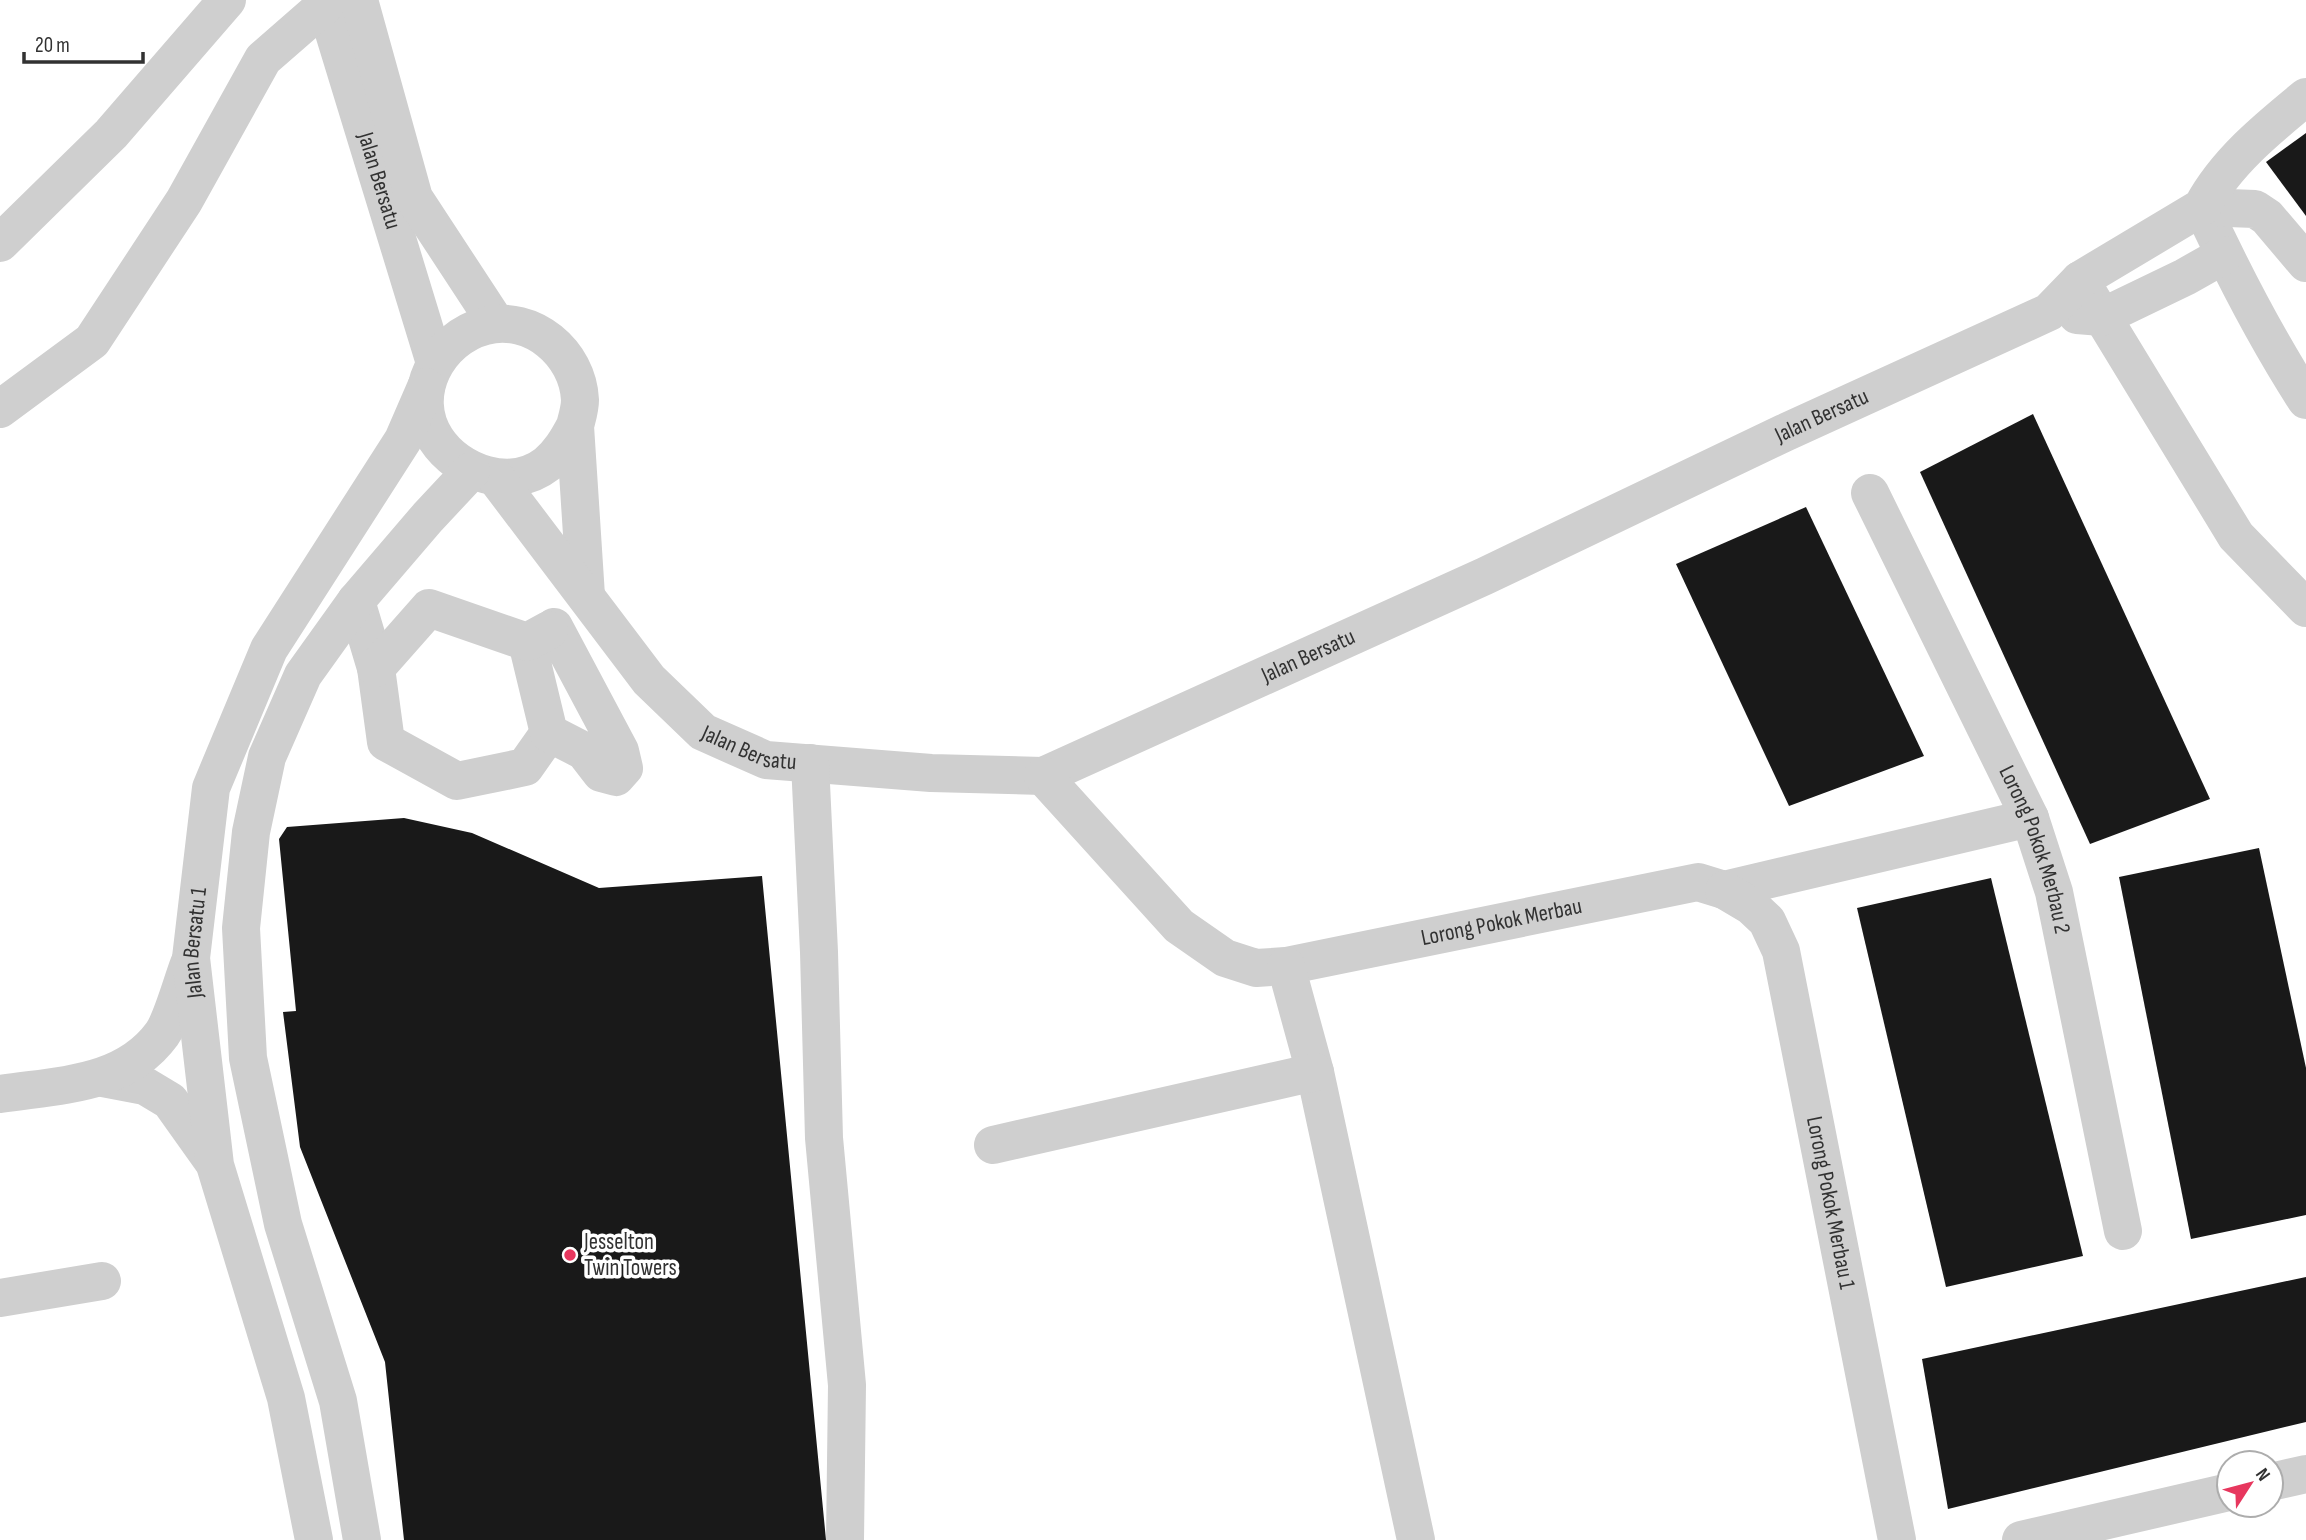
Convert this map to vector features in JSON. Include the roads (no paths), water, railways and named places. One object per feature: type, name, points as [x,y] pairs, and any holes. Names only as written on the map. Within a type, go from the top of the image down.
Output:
[{"type":"street","points":[[0,243],[111,134],[227,0]]},
{"type":"street","points":[[0,409],[92,341],[184,201],[263,59],[336,2]]},
{"type":"street","name":"Jalan Bersatu","points":[[336,2],[414,198],[496,323]]},
{"type":"street","name":"Jalan Bersatu","points":[[336,2],[430,375]]},
{"type":"street","points":[[2202,207],[2212,187],[2240,157],[2275,122],[2306,97]]},
{"type":"street","points":[[2202,207],[2274,350],[2306,400]]},
{"type":"street","points":[[2202,207],[2255,209],[2267,217],[2306,263]]},
{"type":"street","name":"Jalan Bersatu","points":[[483,474],[586,596],[649,680],[703,733],[766,760],[931,773],[1044,776],[1485,576],[1784,433],[2049,312],[2080,280],[2202,207]]},
{"type":"street","points":[[2102,317],[2224,255]]},
{"type":"street","points":[[2080,280],[2236,536],[2306,608]]},
{"type":"street","name":"Jalan Bersatu","points":[[2049,312],[2102,317]]},
{"type":"street","points":[[540,634],[586,596],[575,426],[580,401],[576,376],[564,354],[545,336],[522,326],[496,323],[472,329],[450,343],[430,375],[426,413],[434,437],[450,457],[483,474],[521,475],[544,466],[563,449],[575,426]]},
{"type":"street","name":"Jalan Bersatu 1","points":[[314,1540],[286,1398],[215,1165],[191,958],[211,788],[268,649],[403,440],[430,375]]},
{"type":"street","name":"Jalan Bersatu 1","points":[[362,1540],[338,1401],[283,1224],[248,1058],[241,928],[251,832],[267,757],[303,675],[356,601],[428,517],[483,474]]},
{"type":"street","name":"Lorong Pokok Merbau 2","points":[[1870,493],[2030,818],[2054,892],[2123,1231]]},
{"type":"street","points":[[356,601],[376,668],[386,742],[457,781],[525,767],[549,733],[540,634]]},
{"type":"street","points":[[376,668],[429,608],[540,634],[620,751],[624,768],[616,777],[601,773],[584,751],[549,733]]},
{"type":"street","points":[[810,763],[820,952],[824,1138],[847,1385],[845,1540]]},
{"type":"street","name":"Lorong Pokok Merbau","points":[[1044,776],[1179,926],[1225,958],[1256,968],[1286,967],[1698,882],[1724,890],[2030,818]]},
{"type":"street","name":"Lorong Pokok Merbau 1","points":[[1724,890],[1751,906],[1767,921],[1781,951],[1897,1540]]},
{"type":"street","points":[[0,1094],[103,1077],[136,1060],[163,1033],[191,958]]},
{"type":"street","points":[[1286,967],[1315,1072],[1416,1540]]},
{"type":"street","points":[[993,1145],[1315,1072]]},
{"type":"street","points":[[103,1077],[145,1086],[170,1101],[215,1165]]},
{"type":"street","points":[[0,1298],[102,1281]]},
{"type":"street","points":[[2285,1479],[2306,1474]]},
{"type":"street","points":[[2021,1540],[2215,1495]]},
{"type":"place","name":"Jesselton Twin Towers","points":[[570,1255]]}]
